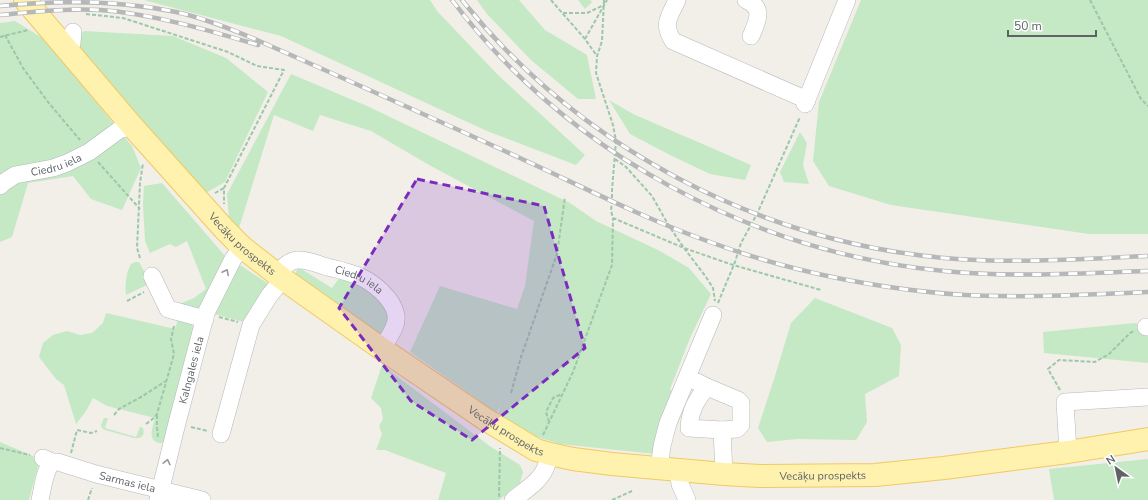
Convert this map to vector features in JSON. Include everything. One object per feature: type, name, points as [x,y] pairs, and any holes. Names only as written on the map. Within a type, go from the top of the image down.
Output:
[{"type":"main road","name":"Vecāķu prospekts","points":[[25,0],[44,23],[70,40],[132,126],[242,247],[382,349],[485,419],[543,452],[573,459],[612,464],[724,474],[760,476],[875,475],[944,468],[1068,452],[1148,439]]},
{"type":"street","points":[[677,0],[666,24],[667,32],[673,41],[806,102],[848,0]]},
{"type":"street","points":[[746,0],[756,8],[759,19],[751,36]]},
{"type":"street","name":"Ciedru iela","points":[[0,186],[15,175],[53,168],[66,163],[90,152],[119,130],[132,126]]},
{"type":"street","name":"Kalngales iela","points":[[159,495],[206,316],[233,260],[242,247]]},
{"type":"street","name":"Ciedru iela","points":[[221,434],[250,325],[270,296],[286,264],[296,260],[308,261],[358,275],[379,289],[394,308],[396,316],[393,329],[382,349]]},
{"type":"street","points":[[154,281],[168,309],[206,316]]},
{"type":"street","points":[[687,500],[680,484],[669,470],[662,446],[668,423],[713,315]]},
{"type":"street","points":[[687,377],[738,400],[741,403],[741,425],[737,429],[722,430],[689,428],[690,417],[695,404],[707,387]]},
{"type":"street","points":[[1068,452],[1065,402],[1148,397]]},
{"type":"street","points":[[722,430],[724,474]]},
{"type":"street","points":[[513,500],[528,489],[540,477],[545,469],[543,452]]},
{"type":"street","points":[[40,500],[49,467],[54,462]]},
{"type":"street","name":"Sarmas iela","points":[[54,462],[159,495],[202,500]]},
{"type":"path","points":[[551,0],[585,39],[597,56]]},
{"type":"path","points":[[543,452],[549,423],[573,372],[612,265],[613,218],[611,211],[616,141],[613,125],[596,73],[597,56],[602,41],[605,0]]},
{"type":"path","points":[[1090,0],[1141,100],[1148,106]]},
{"type":"path","points":[[563,13],[587,13],[604,4]]},
{"type":"path","points":[[585,39],[604,4]]},
{"type":"path","points":[[86,14],[123,18],[228,52],[257,66],[284,70],[224,188],[225,230]]},
{"type":"path","points":[[0,37],[38,28],[44,23]]},
{"type":"path","points":[[5,35],[23,68],[48,102],[140,209]]},
{"type":"path","points":[[615,159],[626,167],[652,196],[661,213],[684,248],[713,288],[716,306],[741,243],[757,214],[806,102]]},
{"type":"path","points":[[140,258],[137,248],[140,183],[143,161]]},
{"type":"path","points":[[511,393],[521,357],[557,254],[565,197]]},
{"type":"path","points":[[613,218],[684,248],[733,265],[821,290]]},
{"type":"path","points":[[127,301],[154,281]]},
{"type":"path","points":[[206,316],[250,325]]},
{"type":"path","points":[[1065,402],[1048,369],[1059,360],[1095,362],[1109,354],[1130,333],[1147,327]]},
{"type":"path","points":[[160,442],[156,427],[157,414],[174,354],[170,339]]},
{"type":"path","points":[[114,415],[118,409],[141,397],[166,380]]},
{"type":"path","points":[[549,423],[546,412],[553,398],[563,394]]},
{"type":"path","points":[[146,424],[157,414]]},
{"type":"path","points":[[177,423],[221,434]]},
{"type":"path","points":[[0,448],[54,462],[77,430],[91,433],[97,431]]},
{"type":"path","points":[[498,500],[500,448]]},
{"type":"path","points":[[612,500],[632,491]]},
{"type":"highlighted area","points":[[417,179],[544,206],[585,348],[472,440],[411,401],[339,308]]},
{"type":"green space","points":[[144,0],[430,0],[437,11],[498,75],[585,155],[576,165],[487,131],[281,36]]},
{"type":"green space","points":[[477,0],[519,0],[545,30],[587,55],[596,99],[578,99],[531,60],[487,14]]},
{"type":"green space","points":[[578,0],[590,0],[592,2],[585,9]]},
{"type":"green space","points":[[861,0],[1148,0],[1148,234],[1089,234],[891,205],[829,186],[813,161],[819,102]]},
{"type":"green space","points":[[15,21],[44,39],[132,146],[141,168],[122,210],[91,199],[73,176],[28,183],[12,237],[0,242],[0,23]]},
{"type":"green space","points":[[84,31],[173,36],[226,58],[268,92],[225,182],[202,195],[75,49],[79,35]]},
{"type":"green space","points":[[291,74],[367,106],[570,203],[596,221],[660,251],[689,268],[711,294],[690,338],[670,389],[673,392],[655,454],[560,444],[525,433],[498,415],[500,405],[497,413],[410,352],[440,286],[517,309],[525,286],[534,221],[431,166],[371,131],[320,115],[313,131],[274,115],[239,228],[230,230],[227,194]]},
{"type":"green space","points":[[609,100],[633,114],[751,165],[745,180],[710,174],[630,134]]},
{"type":"green space","points":[[800,132],[807,143],[803,165],[809,184],[784,182],[780,172]]},
{"type":"green space","points":[[162,183],[226,257],[200,310],[177,305],[194,298],[206,289],[187,241],[176,247],[170,244],[150,253],[145,241],[143,204],[144,186]]},
{"type":"green space","points":[[139,262],[151,283],[126,295],[128,271],[131,264]]},
{"type":"green space","points":[[240,265],[273,287],[248,323],[214,314],[232,276]]},
{"type":"green space","points":[[298,267],[332,288],[340,277],[374,289],[387,307],[392,323],[383,338],[295,275]]},
{"type":"green space","points":[[815,298],[892,328],[901,345],[899,376],[865,394],[867,422],[856,440],[797,439],[767,442],[758,428],[791,323]]},
{"type":"green space","points":[[106,313],[175,329],[179,315],[194,327],[165,442],[157,443],[152,438],[155,418],[107,406],[93,398],[86,411],[76,424],[64,385],[56,379],[39,357],[43,343],[53,335],[67,331],[80,335],[92,333],[103,323]]},
{"type":"green space","points":[[1135,323],[1148,329],[1148,363],[1044,353],[1043,332]]},
{"type":"green space","points":[[382,365],[491,447],[520,465],[523,472],[520,483],[499,500],[438,500],[446,473],[385,450],[376,450],[382,434],[379,426],[383,419],[381,408],[371,398]]},
{"type":"green space","points":[[104,418],[108,418],[105,428],[136,437],[140,427],[144,430],[143,435],[139,438],[134,438],[105,430],[101,425]]},
{"type":"green space","points":[[0,442],[40,459],[29,500],[0,500]]},
{"type":"green space","points":[[1148,459],[1148,500],[1054,500],[1049,469]]},
{"type":"railway","points":[[452,0],[498,55],[551,104],[608,148],[670,186],[735,218],[803,243],[873,260],[944,271],[1020,275],[1148,271]]},
{"type":"railway","points":[[462,0],[509,53],[561,100],[617,142],[677,178],[741,208],[807,231],[875,248],[944,258],[1020,261],[1148,256]]},
{"type":"railway","points":[[0,6],[88,2],[132,5],[186,14],[257,40],[487,143],[614,202],[686,233],[726,248],[808,272],[881,286],[962,295],[1038,296],[1148,292]]},
{"type":"railway","points":[[0,15],[76,10],[121,12],[180,23],[258,45]]}]
